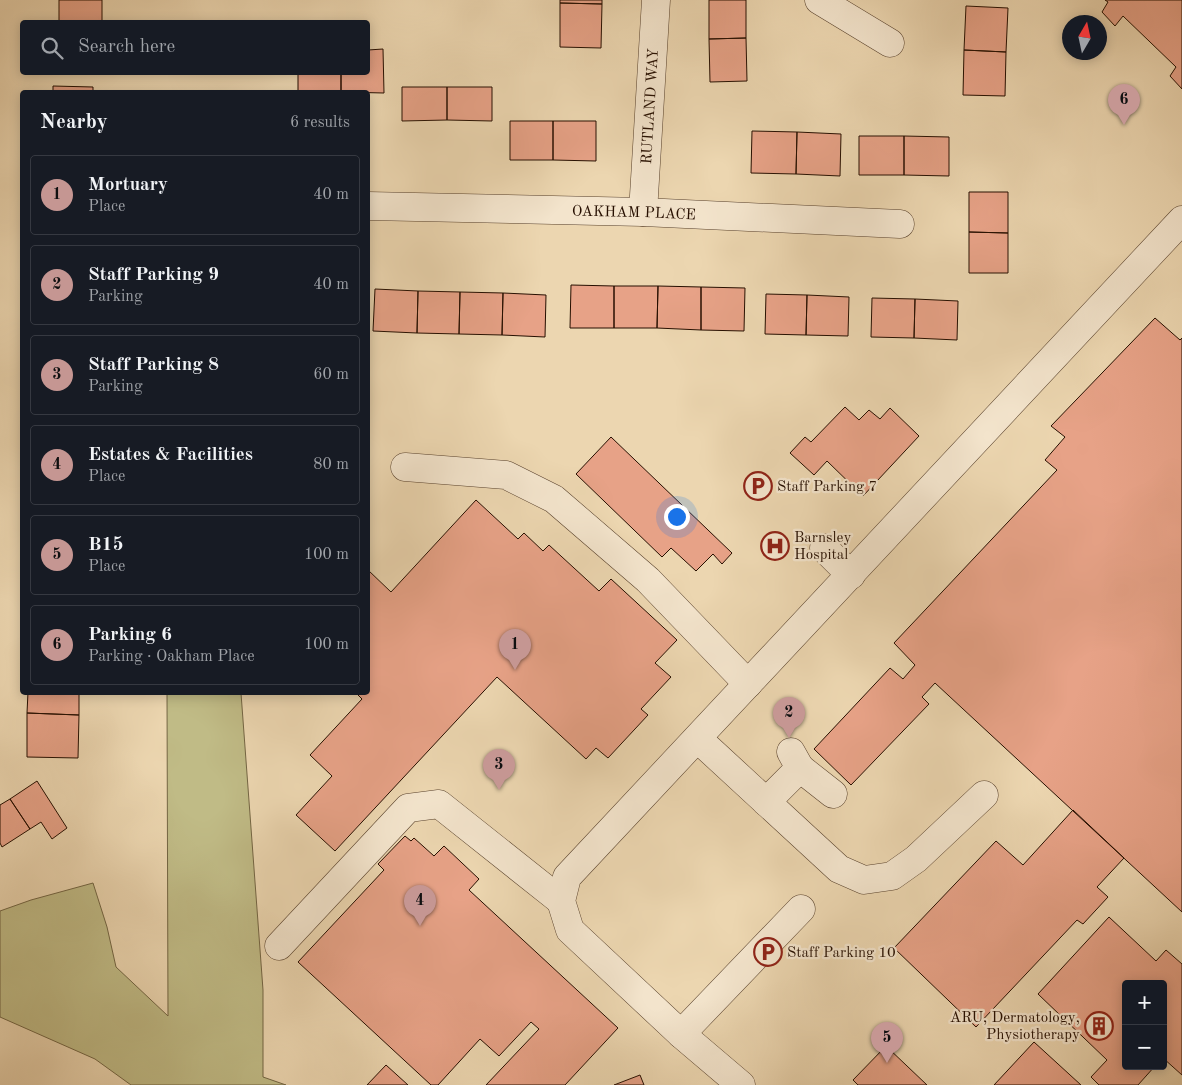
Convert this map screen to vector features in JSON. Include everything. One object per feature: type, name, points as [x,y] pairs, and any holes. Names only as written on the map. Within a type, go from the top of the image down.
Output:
[{"type":"street","name":"RUTLAND WAY","points":[[643,212],[656,0]]},
{"type":"street","points":[[819,0],[890,43]]},
{"type":"street","name":"OAKHAM PLACE","points":[[370,206],[643,212],[900,224]]},
{"type":"street","points":[[740,1085],[681,1034],[570,930],[561,901],[567,877],[1182,220]]},
{"type":"street","points":[[405,467],[506,475],[554,499],[648,580],[748,684]]},
{"type":"street","points":[[824,548],[851,575]]},
{"type":"street","points":[[698,739],[839,869],[864,880],[892,876],[904,868],[984,795]]},
{"type":"street","points":[[766,802],[795,760],[833,794]]},
{"type":"street","points":[[279,946],[408,808],[439,804],[561,901]]},
{"type":"street","points":[[681,1034],[801,909]]},
{"type":"shaded area","points":[[167,695],[241,695],[263,990],[263,1077],[286,1085],[131,1085],[95,1059],[0,1017],[0,911],[31,900],[93,883],[107,927],[116,967],[168,1016]]},
{"type":"building","points":[[59,0],[102,0],[102,20],[59,20]]},
{"type":"building","points":[[560,0],[602,0],[602,4],[560,3]]},
{"type":"building","points":[[709,0],[746,0],[746,38],[709,39]]},
{"type":"building","points":[[1105,0],[1182,0],[1182,89],[1170,76],[1176,67],[1123,16],[1115,26],[1107,15],[1102,12],[1108,2]]},
{"type":"building","points":[[560,3],[602,4],[601,48],[560,47]]},
{"type":"building","points":[[966,6],[1008,8],[1006,52],[964,50]]},
{"type":"building","points":[[746,38],[747,81],[710,82],[709,39]]},
{"type":"building","points":[[383,49],[384,93],[370,93],[370,90],[341,90],[341,75],[370,75],[370,50]]},
{"type":"building","points":[[964,50],[1006,52],[1005,96],[963,95]]},
{"type":"building","points":[[298,75],[341,75],[341,90],[298,90]]},
{"type":"building","points":[[53,86],[93,87],[93,90],[53,90]]},
{"type":"building","points":[[402,87],[447,87],[447,120],[402,121]]},
{"type":"building","points":[[447,87],[492,87],[492,121],[447,120]]},
{"type":"building","points":[[510,121],[553,121],[553,160],[510,160]]},
{"type":"building","points":[[553,121],[596,121],[596,161],[553,160]]},
{"type":"building","points":[[752,131],[797,132],[796,174],[751,173]]},
{"type":"building","points":[[797,132],[841,134],[840,176],[796,174]]},
{"type":"building","points":[[859,136],[904,136],[904,175],[859,175]]},
{"type":"building","points":[[904,136],[949,137],[949,176],[904,175]]},
{"type":"building","points":[[969,192],[1008,192],[1008,233],[969,232]]},
{"type":"building","points":[[969,232],[1008,233],[1008,273],[969,273]]},
{"type":"building","points":[[571,285],[614,286],[614,328],[570,328]]},
{"type":"building","points":[[614,286],[658,286],[657,328],[614,328]]},
{"type":"building","points":[[658,286],[701,287],[701,330],[657,328]]},
{"type":"building","points":[[701,287],[745,288],[744,331],[701,330]]},
{"type":"building","points":[[375,289],[418,291],[417,333],[373,331]]},
{"type":"building","points":[[418,291],[460,292],[459,334],[417,333]]},
{"type":"building","points":[[460,292],[503,293],[502,335],[459,334]]},
{"type":"building","points":[[503,293],[546,295],[545,337],[502,335]]},
{"type":"building","points":[[766,294],[807,295],[806,335],[765,334]]},
{"type":"building","points":[[807,295],[849,297],[848,336],[806,335]]},
{"type":"building","points":[[872,298],[915,299],[914,338],[871,337]]},
{"type":"building","points":[[915,299],[958,301],[957,340],[914,338]]},
{"type":"building","points":[[1155,318],[1180,340],[1182,338],[1182,912],[935,683],[922,697],[929,704],[851,785],[814,749],[890,668],[903,679],[915,665],[894,643],[1057,470],[1045,460],[1065,437],[1051,426]]},
{"type":"building","points":[[845,407],[859,420],[869,410],[880,419],[890,408],[919,436],[863,496],[827,461],[814,475],[790,453],[805,437],[811,442]]},
{"type":"building","points":[[611,437],[732,553],[722,564],[713,554],[696,571],[671,548],[662,557],[576,474]]},
{"type":"building","points":[[476,500],[518,539],[524,533],[543,551],[549,545],[599,591],[611,579],[677,640],[655,663],[671,677],[641,709],[648,715],[608,758],[596,748],[586,759],[497,677],[335,851],[296,815],[332,776],[310,755],[362,699],[358,695],[370,695],[370,572],[391,592]]},
{"type":"building","points":[[28,695],[79,695],[79,715],[27,713]]},
{"type":"building","points":[[27,713],[79,715],[78,758],[27,757]]},
{"type":"building","points":[[37,781],[67,828],[52,839],[41,822],[30,829],[10,799]]},
{"type":"building","points":[[10,799],[30,829],[2,847],[0,843],[0,805]]},
{"type":"building","points":[[1073,810],[1124,858],[1097,887],[1108,897],[1083,924],[1077,920],[976,1027],[894,948],[996,841],[1023,865]]},
{"type":"building","points":[[405,836],[411,841],[414,838],[434,856],[444,846],[479,879],[469,890],[618,1028],[565,1085],[486,1085],[539,1029],[531,1022],[499,1056],[480,1039],[438,1085],[431,1085],[298,962],[384,870],[378,864]]},
{"type":"building","name":"ARU, Dermatology, Physiotherapy","points":[[1109,917],[1156,961],[1166,950],[1182,964],[1182,1075],[1167,1062],[1167,980],[1122,980],[1122,1070],[1151,1070],[1138,1085],[1099,1085],[1091,1077],[1107,1060],[1038,994]]},
{"type":"building","name":"ARU, Dermatology, Physiotherapy","points":[[1034,1042],[1081,1085],[994,1085]]},
{"type":"building","points":[[886,1046],[927,1085],[858,1085],[853,1080]]},
{"type":"building","points":[[386,1065],[408,1085],[367,1085]]},
{"type":"building","points":[[640,1075],[644,1085],[614,1085]]},
{"type":"place","name":"Parking 6","points":[[1124,125]]},
{"type":"place","name":"Staff Parking 7","points":[[758,486]]},
{"type":"place","name":"Barnsley Hospital","points":[[775,546]]},
{"type":"place","name":"Mortuary","points":[[515,670]]},
{"type":"place","name":"Staff Parking 9","points":[[789,738]]},
{"type":"place","name":"Staff Parking 8","points":[[499,790]]},
{"type":"place","name":"Estates & Facilities","points":[[420,926]]},
{"type":"place","name":"Staff Parking 10","points":[[768,952]]},
{"type":"place","name":"ARU, Dermatology, Physiotherapy","points":[[1099,1026]]},
{"type":"place","name":"B15","points":[[887,1063]]}]
